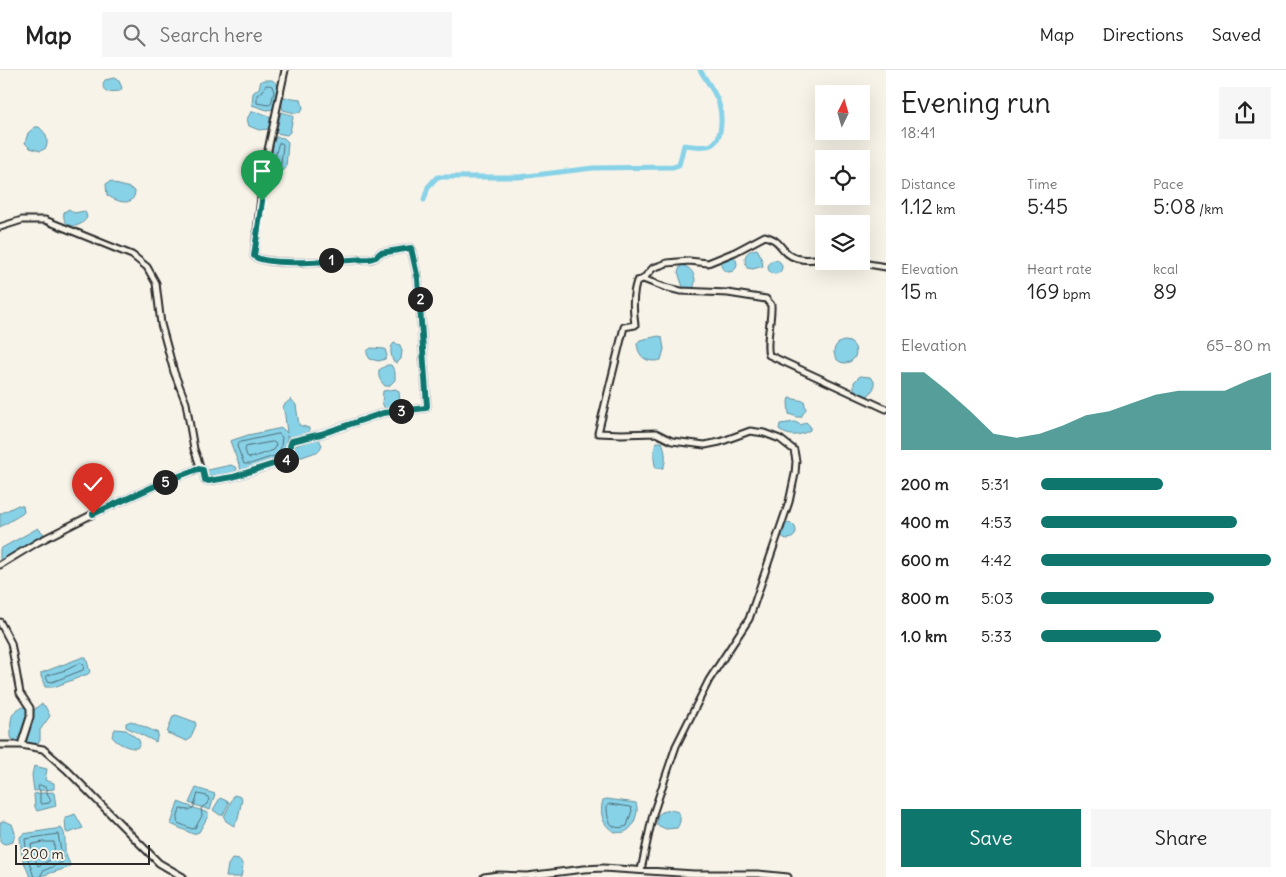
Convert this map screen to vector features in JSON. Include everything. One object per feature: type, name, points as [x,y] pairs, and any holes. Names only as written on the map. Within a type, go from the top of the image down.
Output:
[{"type":"street","points":[[0,227],[22,220],[44,220],[132,255],[147,267],[156,282],[161,324],[174,372],[186,403],[194,448],[205,480],[233,477],[286,460],[292,441],[321,434],[383,413],[426,408],[418,279],[411,248],[380,253],[370,259],[275,262],[258,259],[254,256],[265,164],[285,70]]},
{"type":"street","points":[[643,279],[652,268],[667,263],[689,261],[708,263],[735,252],[765,236],[780,243],[791,256],[805,260],[815,259]]},
{"type":"street","points":[[870,264],[886,267]]},
{"type":"street","points":[[641,870],[653,814],[676,746],[709,680],[749,620],[789,502],[796,461],[794,450],[780,439],[750,431],[720,442],[705,444],[672,442],[656,433],[598,433],[624,327],[635,325],[634,291],[637,280],[643,279],[681,291],[728,293],[766,299],[771,305],[772,316],[767,349],[769,355],[886,410]]},
{"type":"street","points":[[0,565],[38,542],[93,514],[166,481],[201,469]]},
{"type":"street","points":[[0,622],[11,643],[20,693],[30,708],[21,745]]},
{"type":"street","points":[[0,745],[21,745],[43,749],[159,863],[183,877]]},
{"type":"street","points":[[484,877],[498,875],[527,876],[584,869],[641,870],[694,874],[758,874],[788,877]]},
{"type":"water","points":[[114,78],[119,81],[122,88],[120,91],[106,92],[103,86],[105,80]]},
{"type":"water","points":[[272,80],[277,84],[279,91],[273,109],[267,110],[252,105],[253,93],[259,88],[261,81]]},
{"type":"water","points":[[284,97],[301,99],[303,108],[301,112],[295,113],[283,110],[281,103]]},
{"type":"water","points":[[251,112],[261,113],[270,118],[268,129],[259,130],[249,126],[247,119]]},
{"type":"water","points":[[281,112],[293,117],[290,132],[287,135],[276,133]]},
{"type":"water","points":[[35,127],[41,129],[47,139],[46,148],[40,151],[30,148],[25,143],[28,133]]},
{"type":"water","points":[[276,137],[284,138],[288,142],[286,168],[280,171],[269,168],[273,143]]},
{"type":"water","points":[[111,181],[135,191],[132,200],[124,202],[115,200],[107,195],[106,184]]},
{"type":"water","points":[[69,209],[74,213],[85,211],[87,217],[80,224],[72,226],[65,222],[64,218],[64,212]]},
{"type":"water","points":[[757,249],[763,266],[753,269],[747,268],[746,255],[750,251]]},
{"type":"water","points":[[729,256],[735,258],[737,264],[735,270],[729,272],[723,270],[721,264],[723,258]]},
{"type":"water","points":[[772,260],[778,260],[782,267],[778,274],[772,274],[768,270],[768,264]]},
{"type":"water","points":[[681,265],[689,268],[694,274],[695,282],[692,290],[683,287],[678,272]]},
{"type":"water","points":[[662,337],[664,349],[661,360],[652,361],[645,359],[640,353],[637,344],[640,340]]},
{"type":"water","points":[[845,341],[853,344],[856,352],[853,360],[845,363],[837,360],[834,352],[837,344]]},
{"type":"water","points":[[394,343],[400,345],[402,351],[401,359],[397,363],[393,361],[391,354],[391,347]]},
{"type":"water","points":[[371,348],[385,349],[387,356],[379,361],[370,359],[367,351]]},
{"type":"water","points":[[387,365],[391,365],[395,372],[395,380],[389,386],[385,386],[380,379],[379,370]]},
{"type":"water","points":[[860,376],[870,377],[874,381],[874,388],[868,396],[854,392],[854,382]]},
{"type":"water","points":[[396,389],[399,392],[400,401],[395,408],[386,410],[382,403],[383,391]]},
{"type":"water","points":[[789,398],[804,401],[806,409],[801,417],[789,414]]},
{"type":"water","points":[[291,399],[296,405],[299,425],[309,428],[309,434],[290,439],[287,435],[287,451],[282,459],[241,470],[230,441],[282,428],[287,433],[283,406]]},
{"type":"water","points":[[795,422],[801,425],[806,422],[810,426],[810,430],[802,434],[790,435],[779,429],[780,424]]},
{"type":"water","points":[[318,438],[322,445],[319,451],[302,457],[294,456],[293,449],[295,446]]},
{"type":"water","points":[[657,442],[662,442],[664,448],[665,459],[663,468],[656,468],[655,465],[654,451]]},
{"type":"water","points":[[231,465],[237,468],[235,473],[211,480],[206,478],[205,472],[208,470]]},
{"type":"water","points":[[18,505],[23,506],[24,512],[0,527],[0,514]]},
{"type":"water","points":[[788,523],[796,531],[788,539],[780,531]]},
{"type":"water","points":[[38,528],[44,534],[41,539],[0,561],[0,549]]},
{"type":"water","points":[[86,657],[90,672],[88,674],[54,687],[45,687],[41,673]]},
{"type":"water","points":[[41,704],[45,706],[50,716],[40,730],[40,741],[37,744],[27,743],[25,739],[30,720],[34,711]]},
{"type":"water","points":[[28,708],[28,716],[19,741],[11,737],[11,719],[18,709]]},
{"type":"water","points":[[176,715],[195,722],[196,725],[190,739],[187,741],[167,733],[173,716]]},
{"type":"water","points":[[131,721],[158,733],[156,742],[126,727],[126,723]]},
{"type":"water","points":[[115,729],[126,730],[139,740],[140,744],[137,748],[134,748],[119,743],[112,736]]},
{"type":"water","points":[[34,766],[47,769],[45,780],[54,783],[54,789],[34,791],[32,775]]},
{"type":"water","points":[[196,788],[215,794],[210,810],[189,803]]},
{"type":"water","points":[[54,793],[56,806],[37,811],[34,794]]},
{"type":"water","points":[[234,795],[242,799],[238,819],[234,826],[226,821],[224,817]]},
{"type":"water","points":[[220,798],[229,802],[223,815],[213,810]]},
{"type":"water","points":[[603,800],[636,803],[635,819],[631,827],[626,831],[619,833],[613,831],[603,820]]},
{"type":"water","points":[[178,802],[208,813],[199,832],[193,834],[171,824]]},
{"type":"water","points":[[671,810],[678,812],[680,816],[677,828],[666,829],[657,825],[657,816],[662,812]]},
{"type":"water","points":[[75,814],[83,828],[68,833],[66,832],[65,818]]},
{"type":"water","points":[[4,821],[12,824],[15,833],[13,842],[5,844],[0,842],[0,823]]},
{"type":"water","points":[[61,828],[65,837],[65,851],[70,867],[38,877],[30,877],[22,857],[20,837],[23,834]]},
{"type":"water","points":[[232,859],[240,860],[243,866],[241,877],[226,877],[228,865]]},
{"type":"waterway","points":[[424,200],[428,187],[437,177],[519,177],[593,168],[673,167],[679,165],[684,145],[701,147],[711,145],[715,142],[720,131],[721,118],[718,101],[700,70]]},
{"type":"route","points":[[93,514],[166,481],[198,469],[203,470],[205,480],[208,481],[233,477],[286,460],[292,441],[321,434],[383,413],[426,408],[418,279],[411,248],[380,253],[370,259],[275,262],[258,259],[254,256],[262,201]]}]
